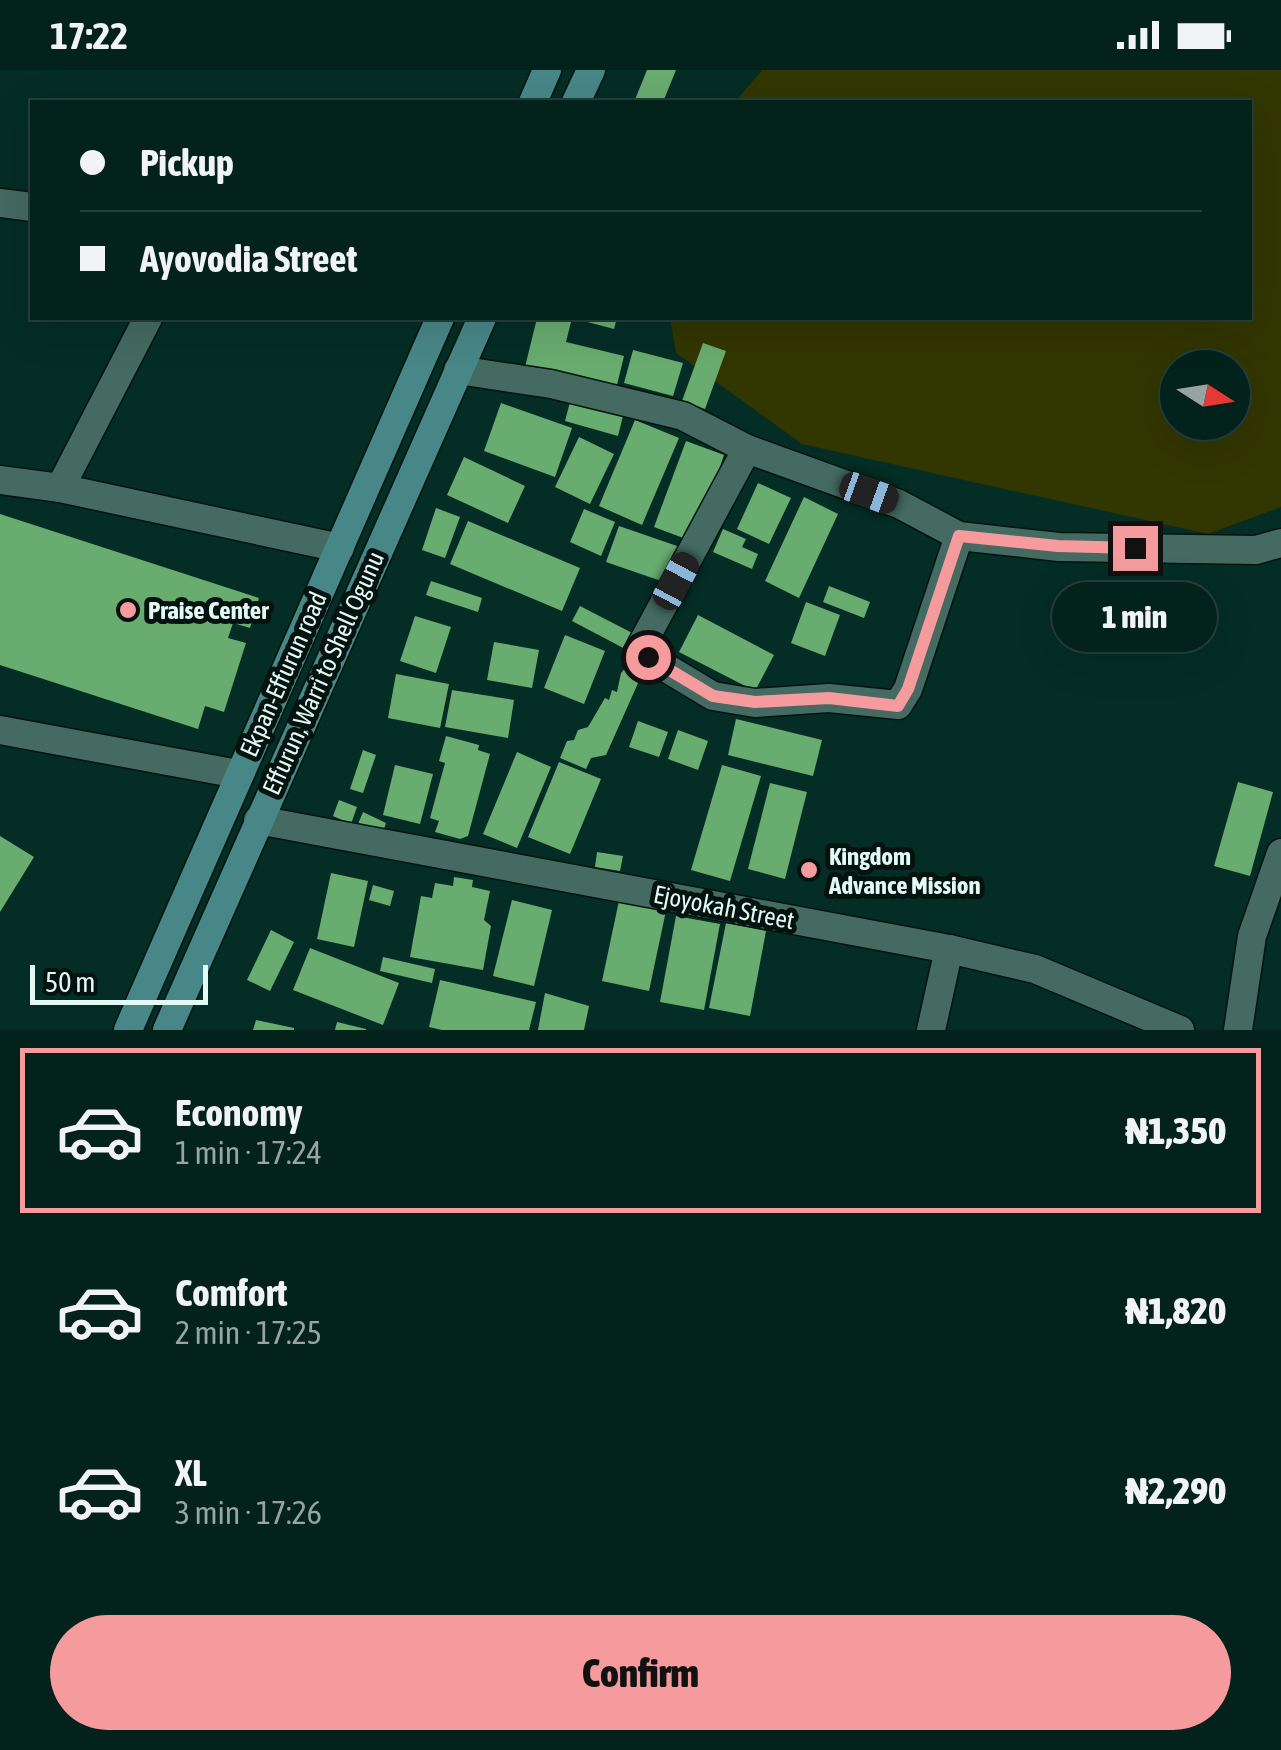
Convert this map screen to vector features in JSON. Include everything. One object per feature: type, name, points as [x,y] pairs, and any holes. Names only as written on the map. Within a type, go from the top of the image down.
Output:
[{"type":"main road","points":[[534,100],[547,70]]},
{"type":"main road","points":[[577,100],[591,70]]},
{"type":"main road","name":"Ekpan-Effurun road","points":[[133,1028],[238,774],[439,320]]},
{"type":"main road","name":"Effurun, Warri to Shell Ogunu","points":[[167,1030],[481,320]]},
{"type":"street","points":[[0,203],[30,207]]},
{"type":"street","points":[[60,488],[147,320]]},
{"type":"street","points":[[458,370],[551,384],[683,416],[747,449],[899,504],[959,536],[1078,547],[1256,550],[1281,543]]},
{"type":"street","points":[[747,449],[642,646],[648,657],[713,696],[755,702],[829,698],[898,706],[908,689],[959,536]]},
{"type":"street","points":[[0,480],[60,488],[340,548]]},
{"type":"street","points":[[0,730],[238,774]]},
{"type":"street","name":"Ejoyokah Street","points":[[258,820],[949,949],[1035,969],[1180,1030]]},
{"type":"street","points":[[1238,1030],[1252,936],[1281,853]]},
{"type":"street","points":[[932,1030],[949,949]]},
{"type":"green space","points":[[762,70],[1281,70],[1281,507],[1208,534],[802,444],[676,353],[670,320],[1252,320],[1252,100],[737,100]]},
{"type":"building","points":[[647,70],[676,70],[664,100],[635,100]]},
{"type":"building","points":[[537,320],[571,322],[566,342],[624,356],[616,389],[525,367]]},
{"type":"building","points":[[580,320],[616,320],[614,329]]},
{"type":"building","points":[[703,343],[726,351],[705,409],[682,401]]},
{"type":"building","points":[[633,350],[683,363],[673,396],[624,383]]},
{"type":"building","points":[[570,402],[623,416],[618,436],[565,421]]},
{"type":"building","points":[[501,403],[572,428],[555,477],[484,451]]},
{"type":"building","points":[[635,420],[679,438],[642,525],[599,506]]},
{"type":"building","points":[[579,437],[614,454],[590,504],[555,487]]},
{"type":"building","points":[[686,441],[724,455],[694,542],[654,527]]},
{"type":"building","points":[[464,457],[525,486],[508,523],[447,495]]},
{"type":"building","points":[[758,483],[791,498],[769,544],[737,529]]},
{"type":"building","points":[[804,497],[838,514],[799,598],[765,581]]},
{"type":"building","points":[[436,508],[460,517],[445,558],[422,550]]},
{"type":"building","points":[[584,509],[615,522],[601,556],[570,542]]},
{"type":"building","name":"Praise Center","points":[[0,514],[259,598],[250,628],[233,623],[228,638],[246,643],[224,712],[205,706],[198,729],[0,665]]},
{"type":"building","points":[[468,521],[580,568],[562,611],[450,564]]},
{"type":"building","points":[[619,526],[680,547],[667,583],[606,562]]},
{"type":"building","points":[[723,529],[746,539],[742,547],[758,554],[752,569],[713,552]]},
{"type":"building","points":[[431,581],[482,598],[478,612],[426,595]]},
{"type":"building","points":[[829,586],[870,602],[864,618],[823,602]]},
{"type":"building","points":[[806,602],[840,615],[825,656],[791,643]]},
{"type":"building","points":[[580,606],[638,636],[629,651],[572,621]]},
{"type":"building","points":[[698,615],[774,655],[755,691],[679,652]]},
{"type":"building","points":[[415,616],[451,627],[436,673],[400,661]]},
{"type":"building","points":[[565,635],[605,651],[584,704],[544,688]]},
{"type":"building","points":[[494,642],[539,650],[532,688],[487,680]]},
{"type":"building","points":[[628,665],[643,672],[606,755],[591,758],[586,769],[560,758],[567,741],[574,740],[578,730],[588,727],[612,690],[617,692],[621,673]]},
{"type":"building","points":[[396,674],[449,684],[440,728],[388,718]]},
{"type":"building","points":[[452,690],[514,700],[508,738],[445,727]]},
{"type":"building","points":[[736,719],[822,740],[813,776],[728,755]]},
{"type":"building","points":[[638,721],[668,732],[659,757],[629,747]]},
{"type":"building","points":[[678,730],[708,741],[698,770],[668,759]]},
{"type":"building","points":[[446,736],[479,745],[478,750],[490,754],[468,836],[460,839],[435,832],[439,821],[430,818],[445,763],[439,761]]},
{"type":"building","points":[[363,750],[376,755],[363,793],[350,789]]},
{"type":"building","points":[[517,752],[551,767],[517,848],[483,834]]},
{"type":"building","points":[[559,762],[601,779],[570,854],[528,837]]},
{"type":"building","points":[[395,765],[433,774],[420,824],[383,815]]},
{"type":"building","points":[[722,765],[761,776],[730,881],[691,870]]},
{"type":"building","points":[[1238,782],[1273,792],[1250,876],[1214,866]]},
{"type":"building","points":[[770,783],[807,792],[785,879],[748,869]]},
{"type":"building","points":[[339,800],[357,807],[351,824],[333,816]]},
{"type":"building","points":[[363,812],[386,823],[384,829],[358,824]]},
{"type":"building","points":[[0,836],[34,857],[0,912]]},
{"type":"building","points":[[597,852],[623,856],[620,871],[595,867]]},
{"type":"building","points":[[331,873],[368,881],[354,947],[317,939]]},
{"type":"building","points":[[454,877],[473,880],[472,887],[490,891],[484,920],[491,926],[483,970],[410,957],[421,896],[432,898],[435,883],[453,886]]},
{"type":"building","points":[[373,885],[394,891],[390,906],[369,900]]},
{"type":"building","points":[[620,896],[667,906],[649,991],[602,981]]},
{"type":"building","points":[[512,900],[552,910],[534,986],[493,976]]},
{"type":"building","points":[[676,916],[720,924],[704,1010],[660,1002]]},
{"type":"building","points":[[726,923],[766,931],[750,1016],[709,1008]]},
{"type":"building","points":[[271,930],[294,942],[270,991],[247,980]]},
{"type":"building","points":[[310,948],[399,983],[383,1025],[293,990]]},
{"type":"building","points":[[383,957],[435,969],[432,983],[380,971]]},
{"type":"building","points":[[440,980],[536,1002],[529,1030],[429,1027]]},
{"type":"building","points":[[545,993],[589,1006],[584,1030],[538,1030]]},
{"type":"building","points":[[256,1020],[294,1028],[294,1030],[253,1030]]},
{"type":"building","points":[[337,1022],[366,1029],[366,1030],[335,1030]]},
{"type":"place","name":"Praise Center","points":[[128,610]]},
{"type":"place","name":"Kingdom Advance Mission","points":[[809,870]]},
{"type":"route","points":[[648,657],[713,696],[755,702],[829,698],[898,706],[908,689],[959,536],[1058,546],[1135,548]]}]
